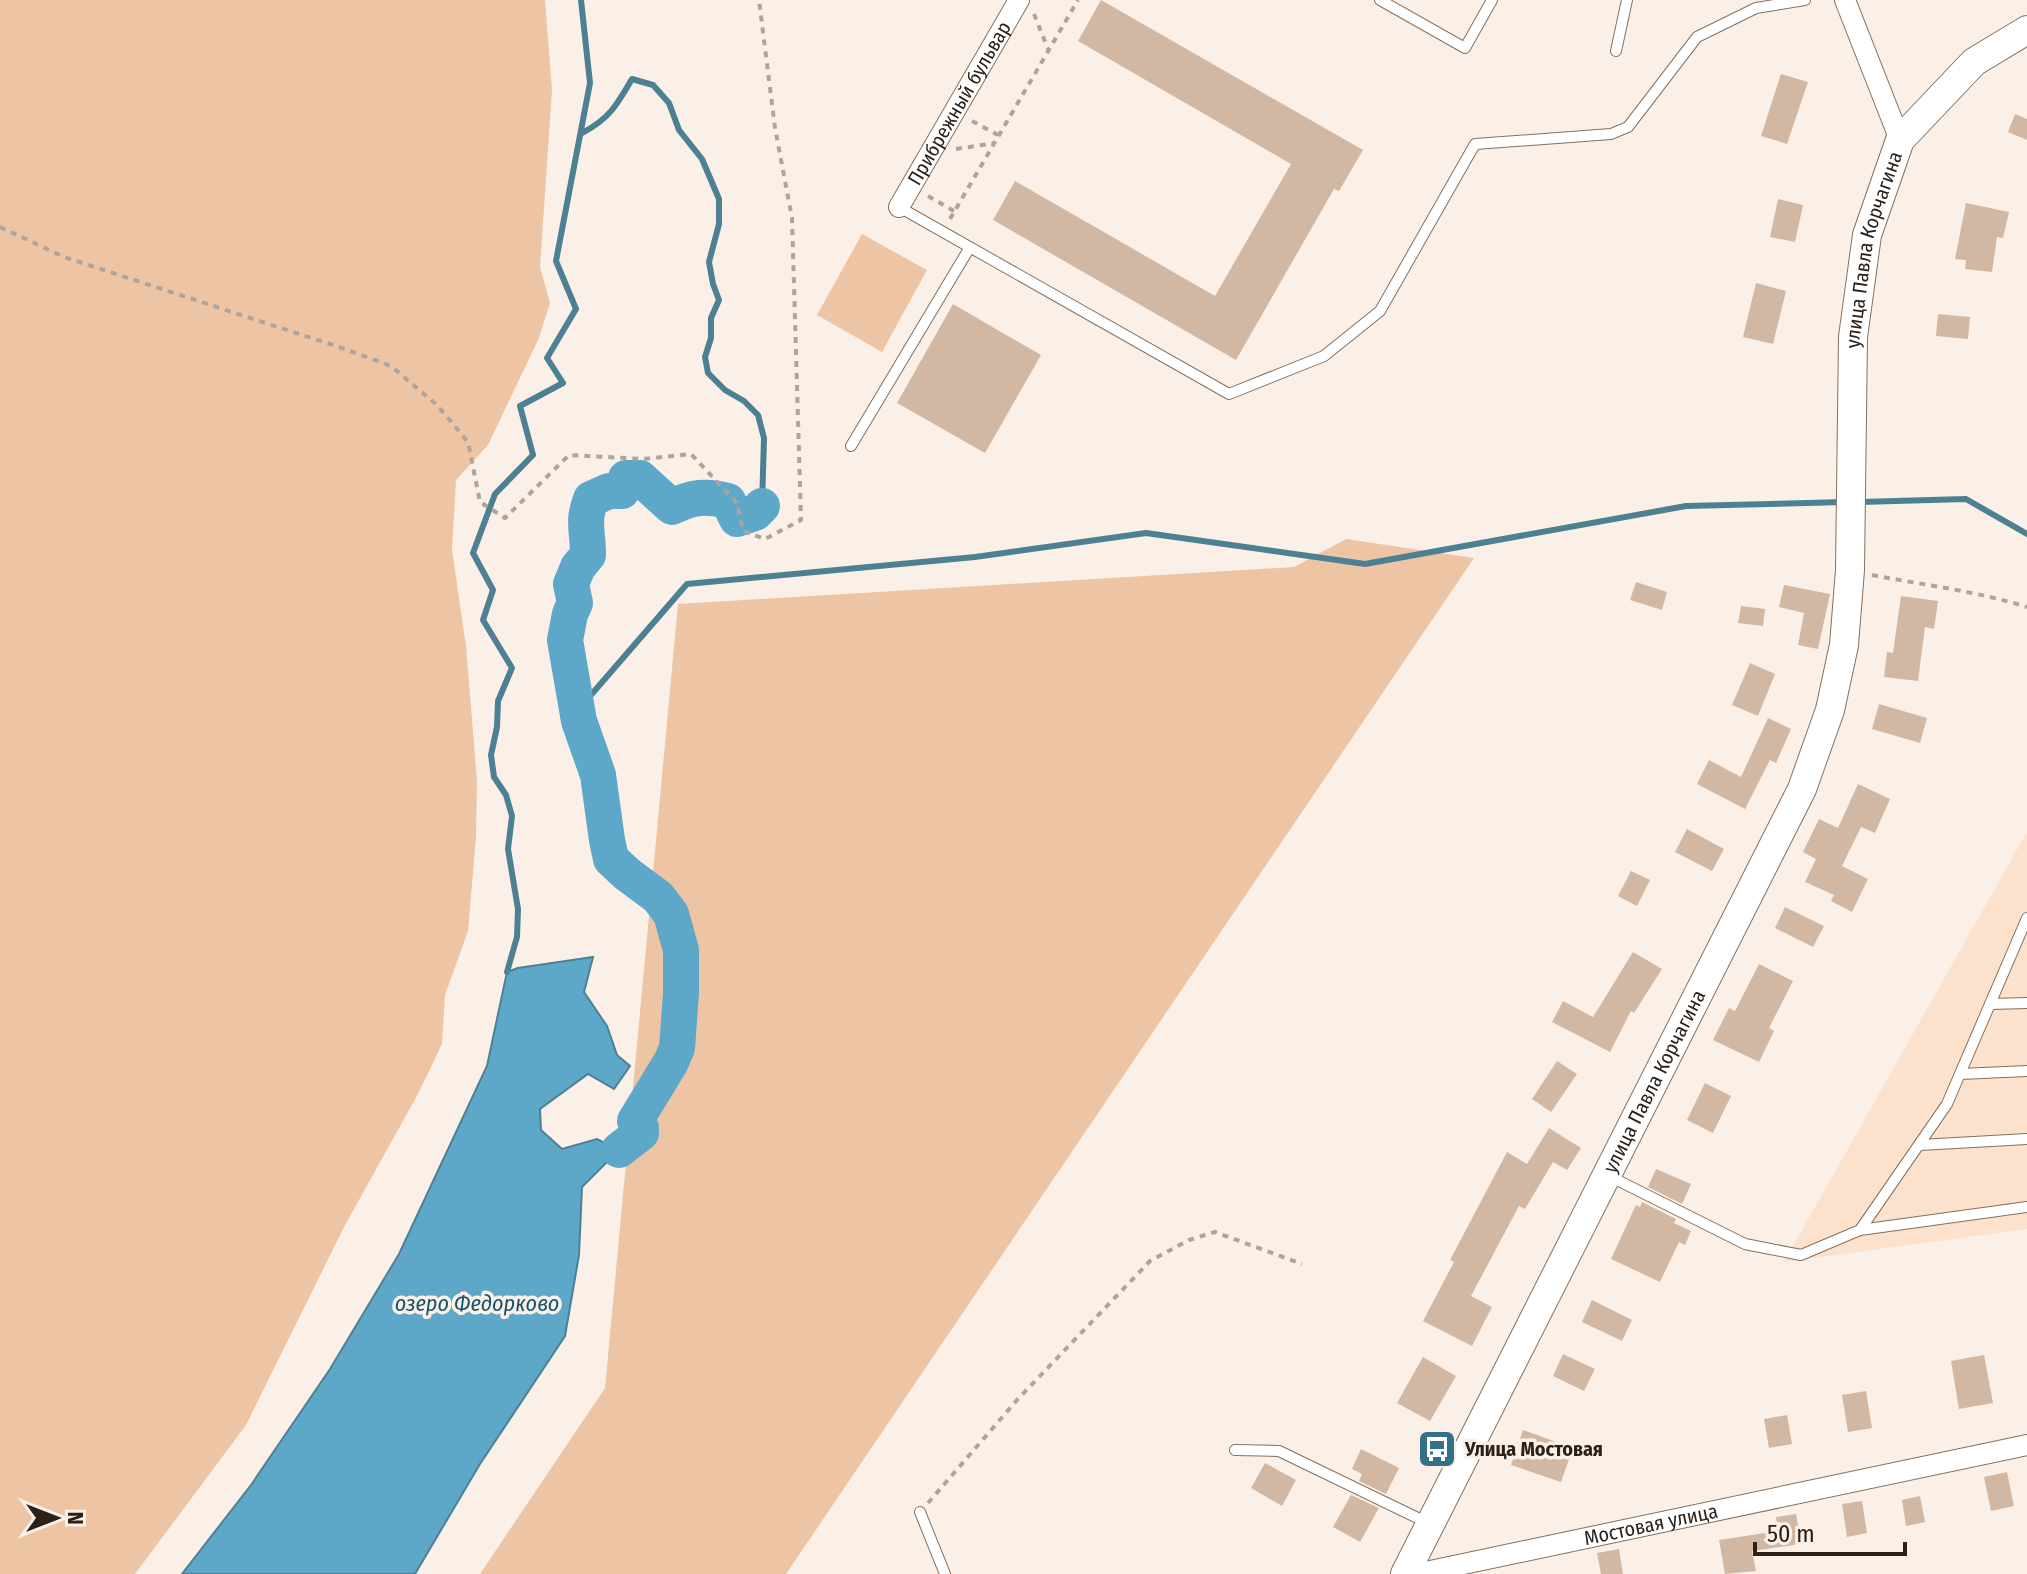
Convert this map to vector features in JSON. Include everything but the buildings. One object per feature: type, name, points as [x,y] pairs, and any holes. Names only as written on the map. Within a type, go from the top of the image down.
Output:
[{"type":"main road","name":"улица Павла Корчагина","points":[[1405,1574],[1802,789],[1830,710],[1844,645],[1850,570],[1853,337],[1867,235],[1900,140],[1974,62],[2027,30]]},
{"type":"street","points":[[1845,0],[1900,140]]},
{"type":"street","name":"Прибрежный бульвар","points":[[899,207],[1026,7]]},
{"type":"street","name":"Мостовая улица","points":[[1416,1574],[2027,1445]]},
{"type":"lane","points":[[1380,0],[1465,48],[1492,0]]},
{"type":"lane","points":[[1616,51],[1627,0]]},
{"type":"lane","points":[[899,207],[1229,394],[1324,356],[1380,311],[1475,144],[1611,134],[1628,127],[1697,37],[1756,8],[1805,0]]},
{"type":"lane","points":[[851,446],[970,247]]},
{"type":"lane","points":[[1860,1230],[1947,1104],[1990,1004],[2023,939],[2027,918]]},
{"type":"lane","points":[[1990,1004],[2027,1003]]},
{"type":"lane","points":[[1960,1074],[2027,1071]]},
{"type":"lane","points":[[1920,1145],[2027,1139]]},
{"type":"lane","points":[[1608,1176],[1745,1244],[1801,1255],[1860,1230],[2027,1207]]},
{"type":"lane","points":[[1235,1450],[1279,1451],[1430,1524]]},
{"type":"lane","points":[[920,1512],[945,1574]]},
{"type":"path","points":[[0,227],[64,257],[391,366],[437,405],[468,442],[480,502],[505,518],[569,455],[644,459],[691,454],[737,503],[743,531],[765,539],[801,520],[792,218],[775,128],[759,0]]},
{"type":"path","points":[[942,232],[1078,0]]},
{"type":"path","points":[[1026,7],[1048,50]]},
{"type":"path","points":[[972,121],[999,135]]},
{"type":"path","points":[[956,149],[995,143]]},
{"type":"path","points":[[928,196],[954,211]]},
{"type":"path","points":[[1850,570],[1942,589],[1984,594],[2027,607]]},
{"type":"path","points":[[920,1512],[1017,1400],[1150,1261],[1189,1240],[1215,1232],[1302,1264]]},
{"type":"shaded area","points":[[0,0],[545,0],[552,90],[540,267],[550,303],[539,338],[488,445],[456,480],[452,550],[466,646],[477,781],[476,837],[468,931],[445,995],[442,1044],[418,1094],[344,1227],[246,1425],[135,1574],[0,1574]]},
{"type":"shaded area","points":[[862,234],[927,270],[882,352],[817,315]]},
{"type":"shaded area","points":[[1346,539],[1474,558],[786,1574],[480,1574],[605,1388],[678,604],[1294,567]]},
{"type":"shaded area","points":[[2027,832],[2027,1229],[1784,1262]]},
{"type":"water","name":"озеро Федорково","points":[[593,957],[584,992],[607,1026],[617,1055],[630,1066],[614,1089],[588,1074],[540,1109],[541,1130],[562,1149],[597,1139],[619,1150],[582,1187],[579,1255],[565,1336],[480,1464],[415,1574],[182,1574],[251,1485],[330,1369],[399,1254],[487,1066],[507,972]]},
{"type":"waterway","points":[[507,972],[517,937],[518,909],[508,849],[512,816],[506,795],[494,777],[491,755],[498,701],[512,668],[483,620],[493,590],[473,553],[495,494],[533,455],[520,406],[563,383],[547,358],[576,309],[556,261],[590,83],[581,0]]},
{"type":"waterway","points":[[582,133],[612,110],[632,79],[653,85],[669,103],[679,130],[702,159],[719,199],[719,224],[709,262],[719,300],[711,318],[711,338],[705,357],[708,373],[758,415],[764,438],[762,506]]},
{"type":"waterway","points":[[619,1150],[641,1133],[635,1121],[677,1048],[681,950],[671,914],[658,897],[611,859],[598,775],[579,721],[565,640],[575,603],[571,584],[578,567],[588,555],[588,507],[591,499],[609,491],[622,491],[626,478],[640,478],[672,507],[699,498],[720,499],[728,501],[737,519],[755,513],[762,506]]},
{"type":"waterway","points":[[1860,502],[1966,499],[2027,534]]},
{"type":"waterway","points":[[578,710],[687,584],[975,557],[1146,533],[1365,564],[1686,506],[1845,502]]},
{"type":"place","name":"Улица Мостовая","points":[[1437,1449]]}]
